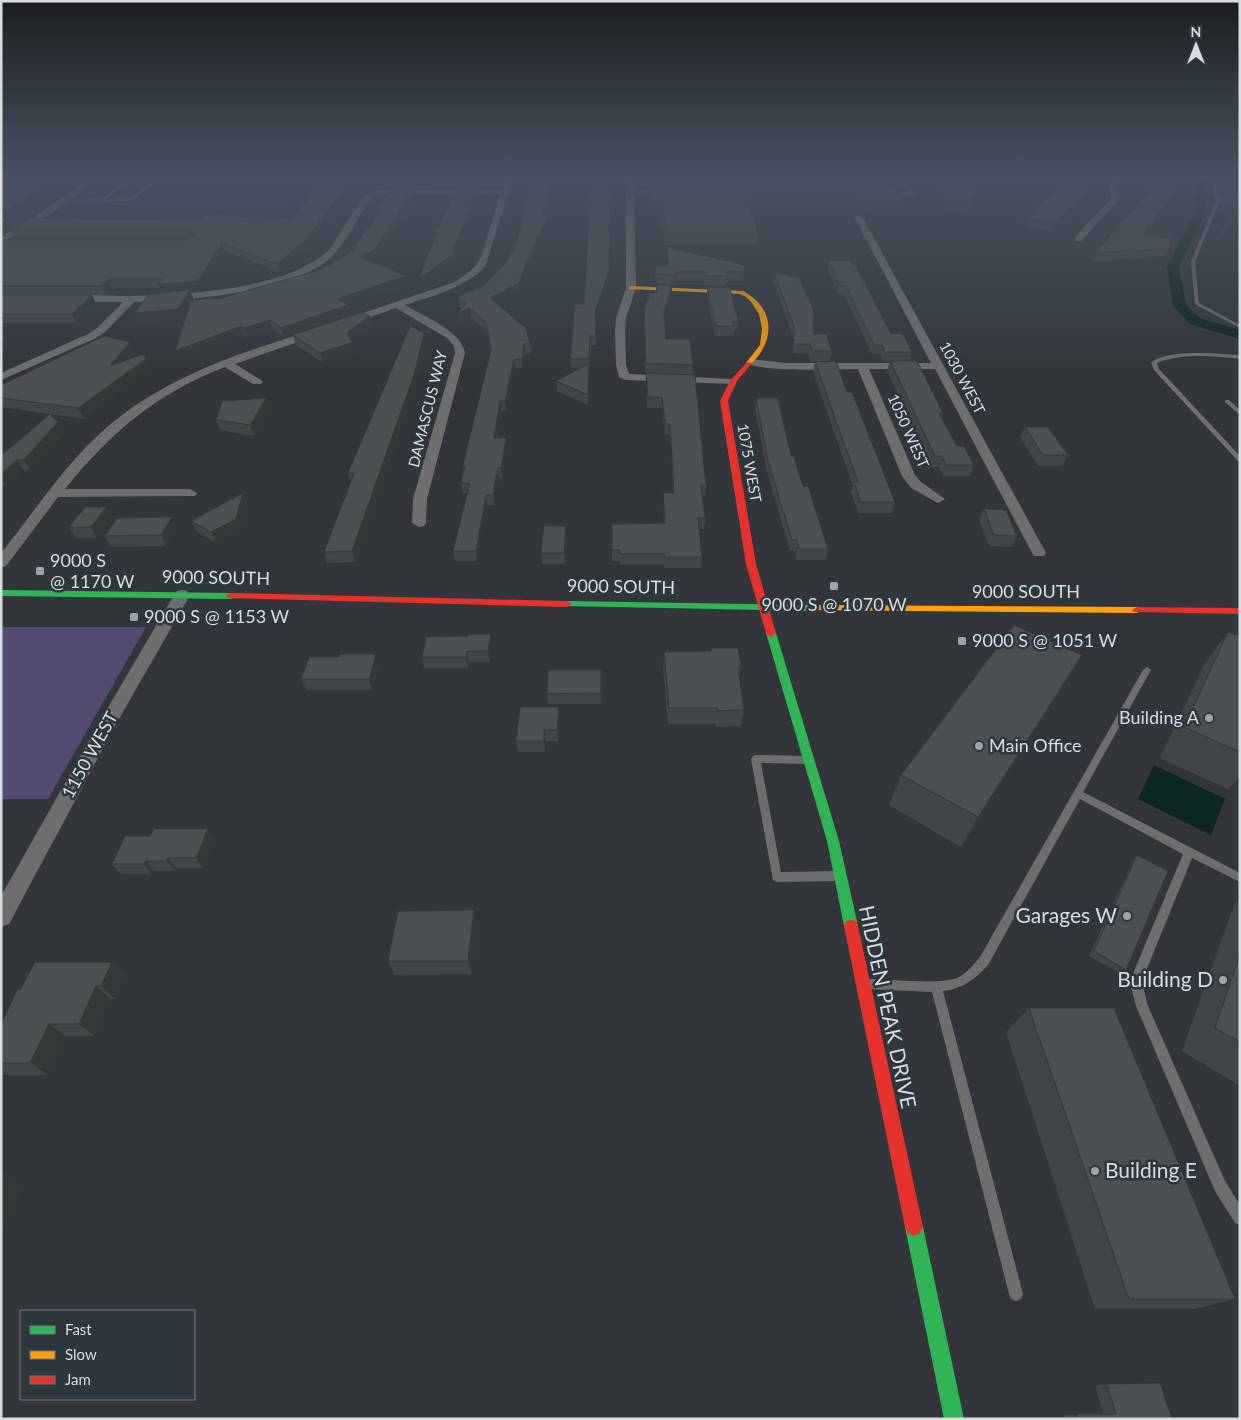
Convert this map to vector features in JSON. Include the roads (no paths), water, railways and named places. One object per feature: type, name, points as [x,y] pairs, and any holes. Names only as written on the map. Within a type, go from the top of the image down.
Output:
[{"type":"street","points":[[61,299],[172,298],[227,292],[303,271],[324,260],[337,244]]},
{"type":"street","points":[[1,563],[57,492],[106,435],[128,416],[154,398],[226,363],[458,284],[472,275],[482,265],[489,244]]},
{"type":"street","points":[[631,244],[631,288],[620,330],[621,366],[625,378],[730,382],[760,352],[766,336],[759,305],[757,300],[750,295],[730,290],[631,288]]},
{"type":"street","name":"1030 WEST","points":[[873,244],[1039,553]]},
{"type":"street","points":[[1,377],[92,336],[101,330],[131,299]]},
{"type":"street","name":"DAMASCUS WAY","points":[[397,305],[451,336],[459,345],[460,353],[420,500],[419,523]]},
{"type":"street","points":[[751,362],[786,366],[939,366]]},
{"type":"street","points":[[226,363],[257,382]]},
{"type":"street","name":"1050 WEST","points":[[862,366],[909,476],[916,485],[938,499]]},
{"type":"street","name":"1075 WEST","points":[[730,382],[724,401],[725,411],[752,564],[765,608]]},
{"type":"street","points":[[57,492],[190,493]]},
{"type":"street","name":"9000 SOUTH","points":[[1,593],[182,595],[765,608],[1240,611]]},
{"type":"street","name":"1150 WEST","points":[[1,917],[109,721],[182,595]]},
{"type":"street","name":"HIDDEN PEAK DRIVE","points":[[765,608],[833,841],[954,1419]]},
{"type":"lane","points":[[1200,244],[1193,262],[1197,304],[1240,327]]},
{"type":"lane","points":[[1239,459],[1156,369],[1154,362],[1177,357],[1240,357]]},
{"type":"lane","points":[[1227,400],[1240,413]]},
{"type":"lane","points":[[863,984],[936,985],[958,982],[974,973],[984,961],[1147,670]]},
{"type":"lane","points":[[809,760],[756,759],[777,877],[841,876]]},
{"type":"lane","points":[[1078,794],[1240,878]]},
{"type":"lane","points":[[1189,852],[1140,972],[1137,987],[1142,1006],[1220,1186],[1240,1218]]},
{"type":"lane","points":[[936,985],[1016,1294]]},
{"type":"waterway","points":[[1185,244],[1173,267],[1180,306],[1195,321],[1240,335]]},
{"type":"place","name":"9000 S @ 1170 W","points":[[40,571]]},
{"type":"place","name":"9000 S @ 1070 W","points":[[834,586]]},
{"type":"place","name":"9000 S @ 1153 W","points":[[134,617]]},
{"type":"place","name":"9000 S @ 1051 W","points":[[962,641]]},
{"type":"place","name":"Building A","points":[[1209,718]]},
{"type":"place","name":"Main Office","points":[[979,746]]},
{"type":"place","name":"Garages W","points":[[1127,916]]},
{"type":"place","name":"Building D","points":[[1223,980]]},
{"type":"place","name":"Building E","points":[[1095,1171]]}]
